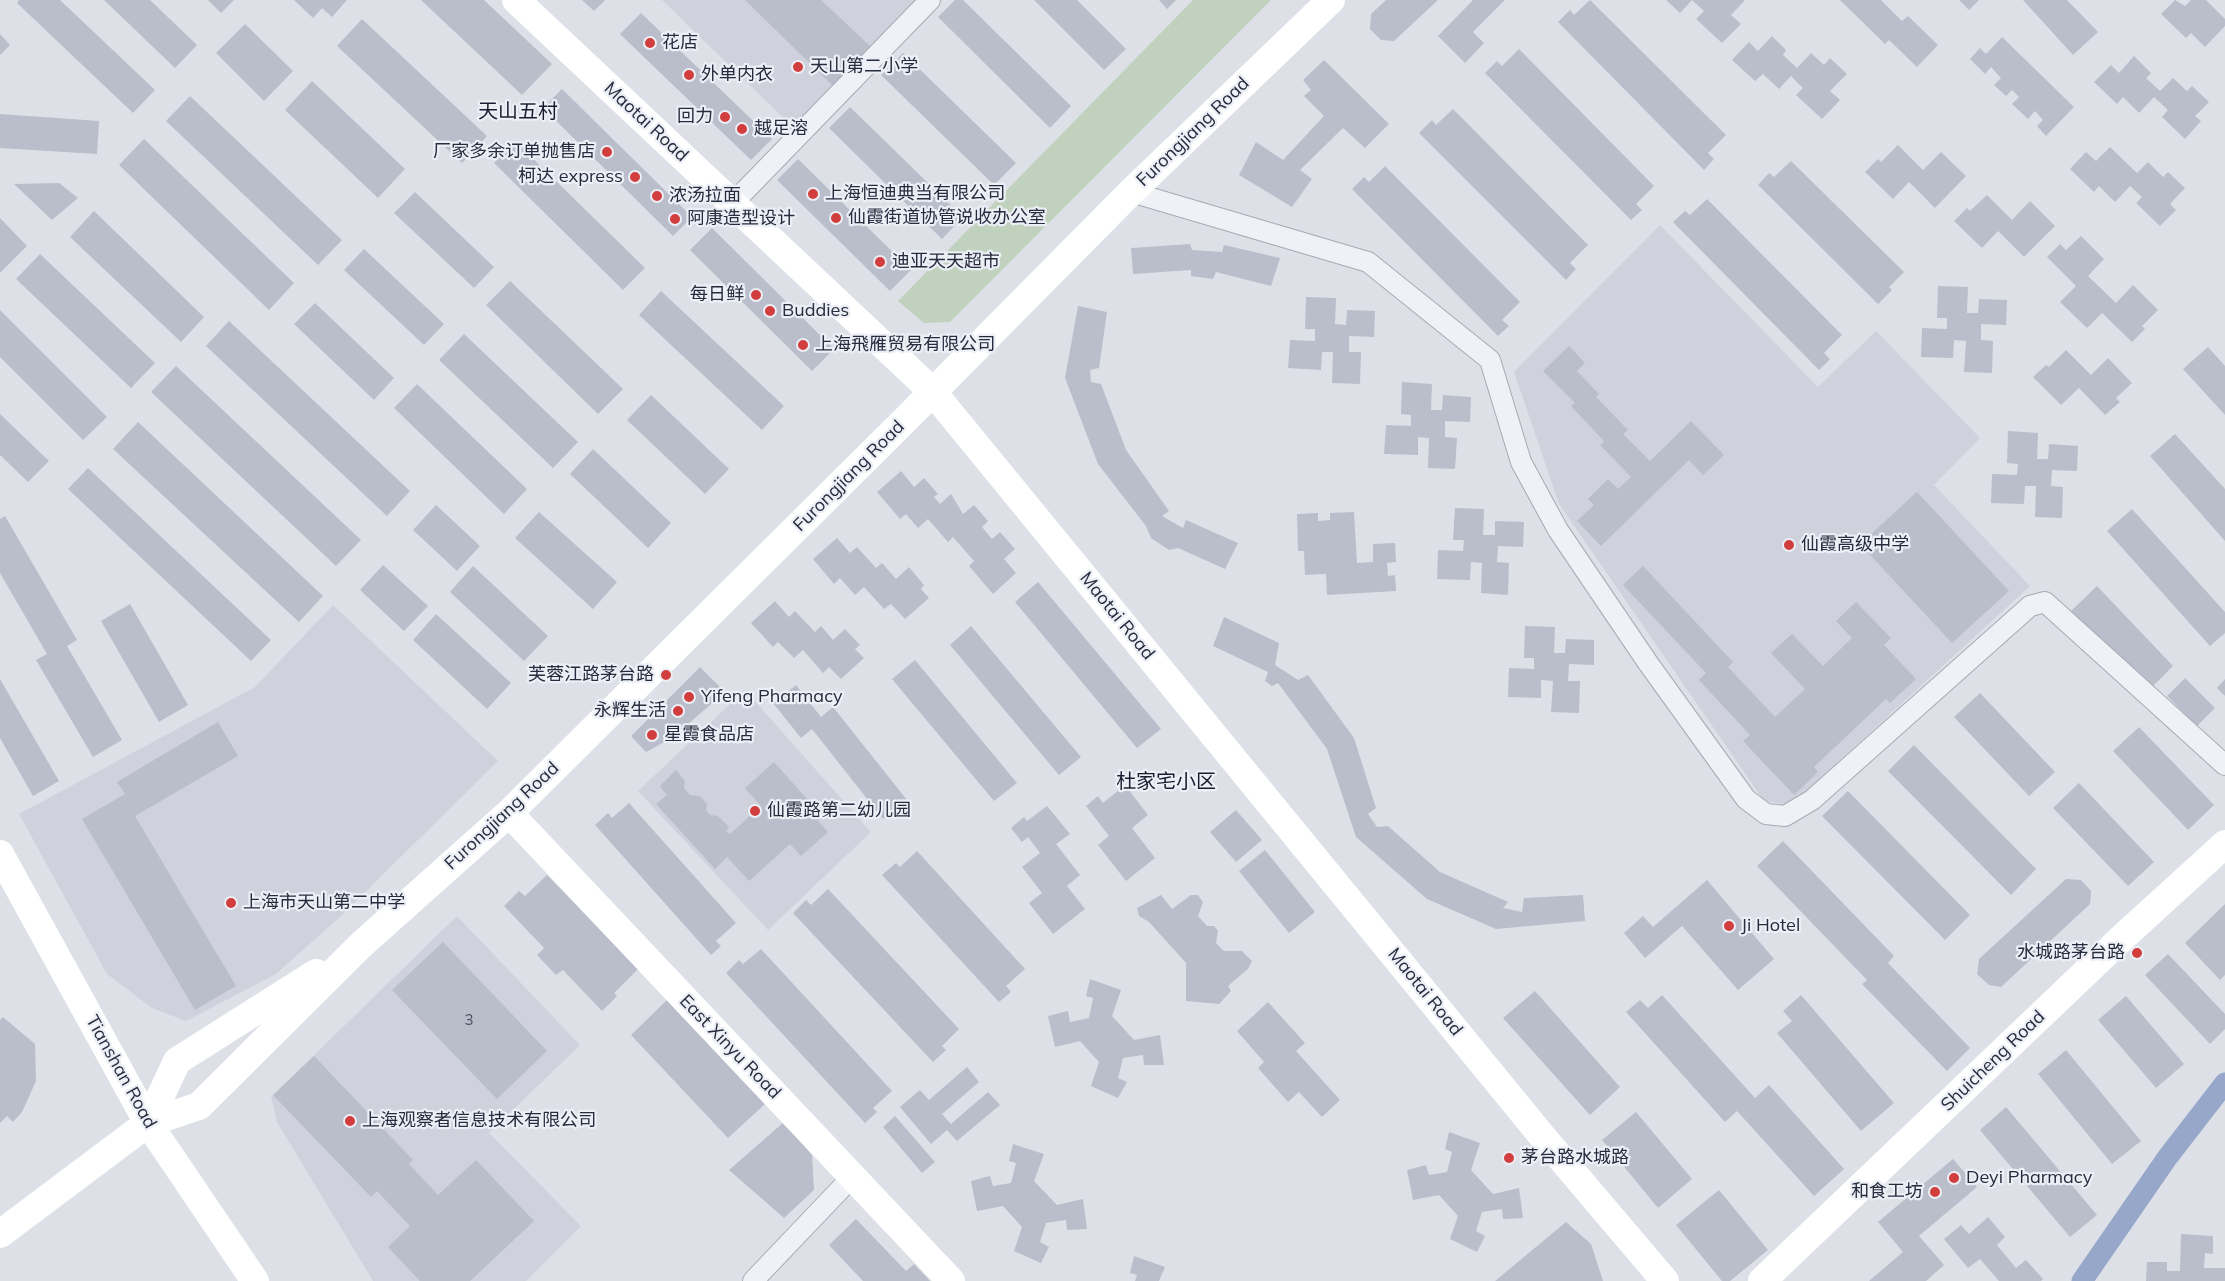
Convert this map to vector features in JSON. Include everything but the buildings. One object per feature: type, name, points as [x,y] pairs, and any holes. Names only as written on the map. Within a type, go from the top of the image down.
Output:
[{"type":"street","name":"Maotai Road","points":[[516,0],[932,391],[1535,1127],[1665,1281]]},
{"type":"street","points":[[733,202],[930,0]]},
{"type":"street","name":"Furongjiang Road","points":[[0,1234],[148,1123],[199,1106],[361,945],[509,813],[1131,192],[1331,0]]},
{"type":"street","points":[[1131,192],[1368,261],[1490,360],[1521,462],[1558,530],[1648,663],[1739,789],[1746,798],[1766,814],[1785,816],[1812,800],[2030,606],[2045,602],[2225,765]]},
{"type":"street","name":"East Xinyu Road","points":[[509,813],[951,1281]]},
{"type":"street","name":"Shuicheng Road","points":[[1762,1281],[2123,937],[2225,844]]},
{"type":"street","name":"Tianshan Road","points":[[0,854],[148,1123],[255,1281]]},
{"type":"street","name":"Furongjiang Road","points":[[148,1123],[177,1061],[361,945]]},
{"type":"street","points":[[753,1281],[854,1176]]},
{"type":"shaded area","name":"天山第二小学","points":[[662,0],[930,0],[800,134]]},
{"type":"shaded area","name":"仙霞高级中学","points":[[1660,225],[1818,387],[1876,331],[1980,438],[1934,485],[2030,586],[1791,805],[1764,801],[1559,504],[1514,372]]},
{"type":"shaded area","points":[[333,605],[498,761],[343,914],[276,974],[186,1021],[152,1008],[107,974],[19,814],[255,687]]},
{"type":"shaded area","name":"仙霞路第二幼儿园","points":[[745,690],[871,832],[768,930],[638,791]]},
{"type":"shaded area","points":[[457,916],[580,1045],[489,1133],[581,1226],[526,1281],[373,1281],[277,1122],[271,1097]]},
{"type":"green space","points":[[1193,0],[1271,0],[950,322],[924,323],[898,301]]},
{"type":"waterway","points":[[2082,1281],[2167,1158],[2225,1083]]},
{"type":"place","name":"花店","points":[[650,43]]},
{"type":"place","name":"天山第二小学","points":[[798,67]]},
{"type":"place","name":"外单内衣","points":[[689,75]]},
{"type":"place","name":"回力","points":[[725,117]]},
{"type":"place","name":"越足溶","points":[[742,129]]},
{"type":"place","name":"厂家多余订单抛售店","points":[[607,152]]},
{"type":"place","name":"柯达 express","points":[[635,177]]},
{"type":"place","name":"上海恒迪典当有限公司","points":[[813,194]]},
{"type":"place","name":"浓汤拉面","points":[[657,196]]},
{"type":"place","name":"仙霞街道协管说收办公室","points":[[836,218]]},
{"type":"place","name":"阿康造型设计","points":[[675,219]]},
{"type":"place","name":"迪亚天天超市","points":[[880,262]]},
{"type":"place","name":"每日鲜","points":[[756,295]]},
{"type":"place","name":"Buddies","points":[[770,311]]},
{"type":"place","name":"上海飛雁贸易有限公司","points":[[803,345]]},
{"type":"place","name":"仙霞高级中学","points":[[1789,545]]},
{"type":"place","name":"芙蓉江路茅台路","points":[[666,675]]},
{"type":"place","name":"Yifeng Pharmacy","points":[[689,697]]},
{"type":"place","name":"永辉生活","points":[[678,711]]},
{"type":"place","name":"星霞食品店","points":[[652,735]]},
{"type":"place","name":"仙霞路第二幼儿园","points":[[755,811]]},
{"type":"place","name":"上海市天山第二中学","points":[[231,903]]},
{"type":"place","name":"Ji Hotel","points":[[1729,926]]},
{"type":"place","name":"水城路茅台路","points":[[2137,953]]},
{"type":"place","name":"上海观察者信息技术有限公司","points":[[350,1121]]},
{"type":"place","name":"茅台路水城路","points":[[1509,1158]]},
{"type":"place","name":"Deyi Pharmacy","points":[[1954,1178]]},
{"type":"place","name":"和食工坊","points":[[1935,1192]]},
{"type":"district","name":"天山五村","points":[[518,112]]},
{"type":"district","name":"杜家宅小区","points":[[1166,782]]}]
